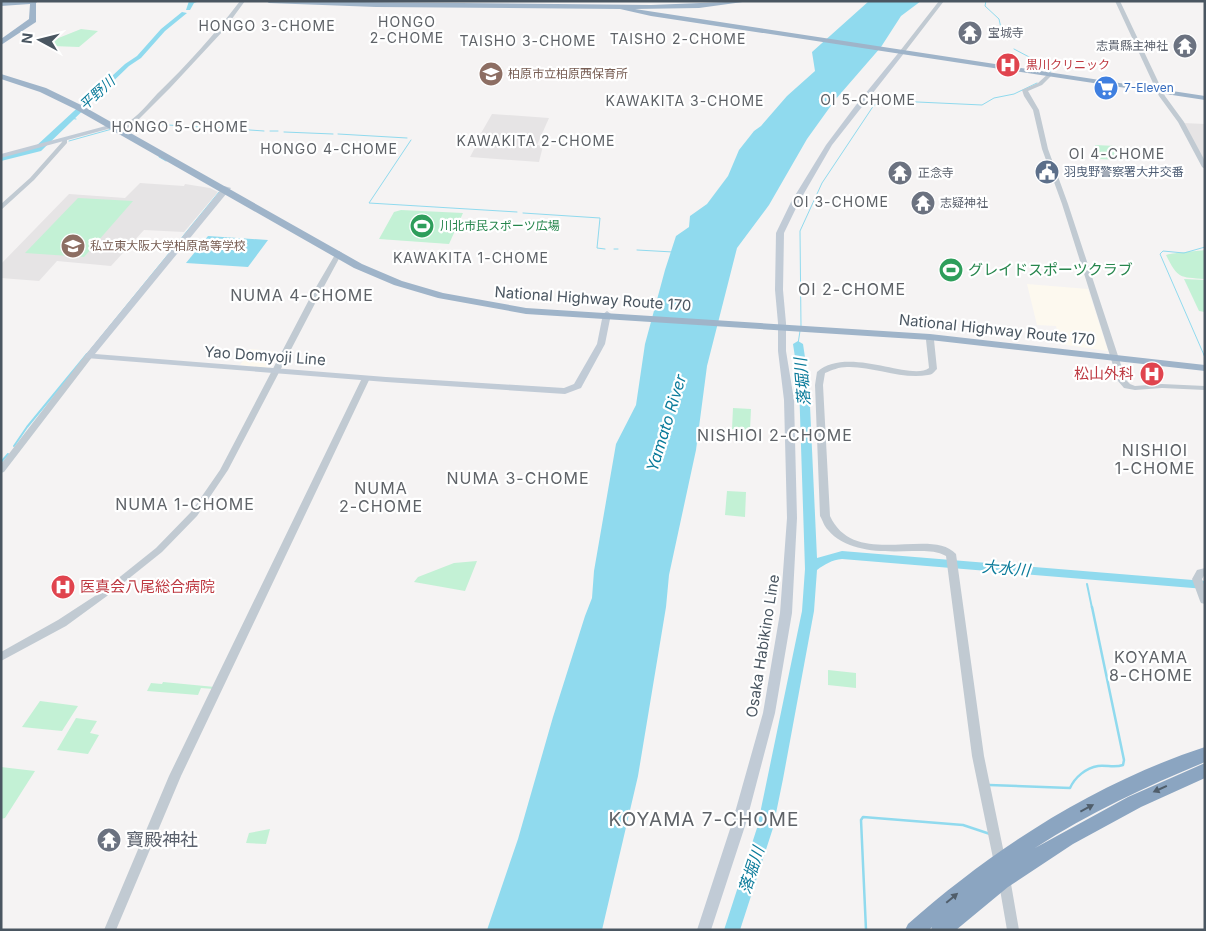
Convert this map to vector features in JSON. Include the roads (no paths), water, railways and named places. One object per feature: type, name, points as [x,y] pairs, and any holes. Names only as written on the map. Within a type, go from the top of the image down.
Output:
[{"type":"highway","points":[[1,4],[34,1],[34,20],[1,43]]},
{"type":"highway","points":[[269,1],[340,4],[480,3],[620,6],[698,6],[747,1]]},
{"type":"highway","points":[[620,6],[630,10],[1205,98]]},
{"type":"highway","name":"National Highway Route 170","points":[[1,75],[82,107],[338,254],[370,271],[425,292],[480,304],[527,310],[861,330],[1205,366]]},
{"type":"highway","points":[[915,930],[966,885],[1044,833],[1127,787],[1205,754]]},
{"type":"highway","points":[[941,930],[1002,881],[1083,828],[1128,803],[1205,770]]},
{"type":"main road","points":[[784,325],[779,290],[782,227],[829,145],[900,52]]},
{"type":"main road","points":[[1,156],[117,127]]},
{"type":"main road","points":[[89,356],[226,189]]},
{"type":"main road","name":"Yao Domyoji Line","points":[[89,356],[408,382],[569,391],[578,386],[598,350],[611,315]]},
{"type":"main road","name":"Osaka Habikino Line","points":[[704,930],[737,832],[764,730],[786,613],[792,518],[789,407],[782,351],[784,325]]},
{"type":"street","points":[[117,127],[130,125],[183,72],[243,1]]},
{"type":"street","points":[[900,52],[942,1]]},
{"type":"street","points":[[1117,1],[1160,91],[1181,122],[1205,167]]},
{"type":"street","points":[[1049,74],[1040,84],[1025,90],[1036,110],[1045,149],[1065,204],[1122,381],[1127,386],[1135,388],[1162,386],[1205,388]]},
{"type":"street","points":[[1,208],[32,180],[65,142],[65,139]]},
{"type":"street","points":[[1,658],[62,623],[104,594],[159,550],[194,514],[224,470],[338,254]]},
{"type":"street","points":[[930,340],[933,369],[928,374],[846,365],[832,366],[821,372],[819,385],[825,516],[830,530],[842,539],[851,542],[899,548],[934,547],[946,550],[950,554],[953,564],[978,756],[1013,930]]},
{"type":"street","points":[[1,470],[89,356]]},
{"type":"street","points":[[110,930],[175,776],[366,378]]},
{"type":"street","points":[[1205,571],[1198,574],[1199,584],[1205,600]]},
{"type":"water","name":"Yamato River","points":[[869,1],[921,1],[901,16],[881,47],[835,100],[807,139],[769,205],[737,248],[707,366],[696,450],[669,575],[666,607],[638,776],[602,930],[487,930],[518,839],[553,717],[592,598],[594,571],[616,444],[636,405],[645,344],[676,236],[689,227],[690,216],[707,204],[728,176],[739,150],[754,131],[761,126],[787,96],[815,71],[812,52]]},
{"type":"water","points":[[208,236],[268,240],[248,267],[186,263]]},
{"type":"waterway","name":"平野川","points":[[188,9],[192,2],[197,1]]},
{"type":"waterway","name":"落堀川","points":[[986,1],[985,6],[999,19],[1001,28]]},
{"type":"waterway","name":"平野川","points":[[1,159],[38,149],[127,65],[139,57],[163,30],[184,13]]},
{"type":"waterway","name":"落堀川","points":[[1014,49],[1048,67],[1051,71],[1048,74]]},
{"type":"waterway","name":"落堀川","points":[[801,326],[800,231],[822,183],[874,105],[896,101],[982,105],[994,98],[1014,94],[1037,83]]},
{"type":"waterway","name":"平野川","points":[[70,118],[76,119]]},
{"type":"waterway","points":[[118,122],[128,123]]},
{"type":"waterway","points":[[134,123],[201,127]]},
{"type":"waterway","points":[[207,127],[264,131]]},
{"type":"waterway","points":[[69,141],[112,129]]},
{"type":"waterway","points":[[270,131],[278,131]]},
{"type":"waterway","points":[[284,132],[333,134]]},
{"type":"waterway","points":[[338,134],[407,138]]},
{"type":"waterway","points":[[411,140],[369,203],[517,212]]},
{"type":"waterway","points":[[159,157],[166,161]]},
{"type":"waterway","points":[[86,355],[219,192]]},
{"type":"waterway","points":[[523,213],[600,218],[597,248],[605,249]]},
{"type":"waterway","points":[[1204,355],[1160,254],[1163,251],[1184,253],[1205,247]]},
{"type":"waterway","points":[[637,250],[673,252]]},
{"type":"waterway","name":"落堀川","points":[[798,344],[800,331]]},
{"type":"waterway","name":"落堀川","points":[[798,344],[804,384],[811,569]]},
{"type":"waterway","points":[[14,446],[27,427],[87,354]]},
{"type":"waterway","points":[[1,462],[8,454]]},
{"type":"waterway","name":"大水川","points":[[811,569],[825,559],[842,555],[1205,585]]},
{"type":"waterway","name":"落堀川","points":[[732,930],[765,828],[776,779],[808,611],[811,569]]},
{"type":"waterway","points":[[1087,584],[1092,608]]},
{"type":"waterway","points":[[989,785],[1070,788],[1078,777],[1089,769],[1098,766],[1123,765],[1124,760],[1092,607]]},
{"type":"waterway","points":[[866,930],[861,820],[863,817],[963,825],[990,834]]},
{"type":"place","name":"宝城寺","points":[[970,33]]},
{"type":"place","name":"志貴縣主神社","points":[[1185,46]]},
{"type":"place","name":"黒川クリニック","points":[[1008,65]]},
{"type":"place","name":"柏原市立柏原西保育所","points":[[491,74]]},
{"type":"place","name":"7-Eleven","points":[[1106,88]]},
{"type":"place","name":"羽曳野警察署大井交番","points":[[1047,172]]},
{"type":"place","name":"正念寺","points":[[900,173]]},
{"type":"place","name":"志疑神社","points":[[923,203]]},
{"type":"place","name":"川北市民スポーツ広場","points":[[422,226]]},
{"type":"place","name":"私立東大阪大学柏原高等学校","points":[[73,246]]},
{"type":"place","name":"グレイドスポーツクラブ","points":[[951,270]]},
{"type":"place","name":"松山外科","points":[[1152,374]]},
{"type":"place","name":"医真会八尾総合病院","points":[[63,587]]},
{"type":"place","name":"寶殿神社","points":[[109,840]]},
{"type":"district","name":"HONGO 3-CHOME","points":[[267,26]]},
{"type":"district","name":"HONGO 2-CHOME","points":[[407,30]]},
{"type":"district","name":"TAISHO 2-CHOME","points":[[678,39]]},
{"type":"district","name":"TAISHO 3-CHOME","points":[[528,41]]},
{"type":"district","name":"OI 5-CHOME","points":[[868,100]]},
{"type":"district","name":"KAWAKITA 3-CHOME","points":[[685,101]]},
{"type":"district","name":"HONGO 5-CHOME","points":[[180,127]]},
{"type":"district","name":"KAWAKITA 2-CHOME","points":[[536,141]]},
{"type":"district","name":"HONGO 4-CHOME","points":[[329,149]]},
{"type":"district","name":"OI 4-CHOME","points":[[1117,154]]},
{"type":"district","name":"OI 3-CHOME","points":[[841,202]]},
{"type":"district","name":"KAWAKITA 1-CHOME","points":[[471,258]]},
{"type":"district","name":"OI 2-CHOME","points":[[852,289]]},
{"type":"district","name":"NUMA 4-CHOME","points":[[302,295]]},
{"type":"district","name":"NISHIOI 2-CHOME","points":[[775,435]]},
{"type":"district","name":"NISHIOI 1-CHOME","points":[[1155,459]]},
{"type":"district","name":"NUMA 3-CHOME","points":[[518,478]]},
{"type":"district","name":"NUMA 2-CHOME","points":[[381,497]]},
{"type":"district","name":"NUMA 1-CHOME","points":[[185,504]]},
{"type":"district","name":"KOYAMA 8-CHOME","points":[[1151,666]]},
{"type":"district","name":"KOYAMA 7-CHOME","points":[[704,819]]}]
